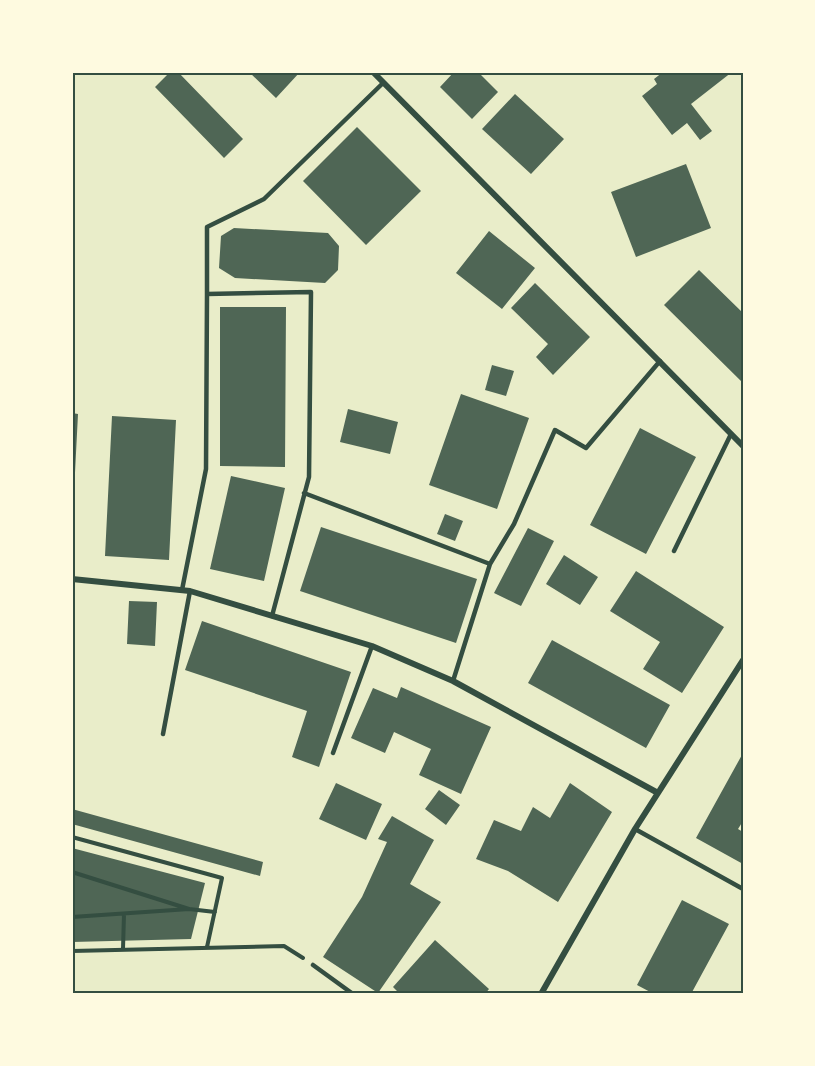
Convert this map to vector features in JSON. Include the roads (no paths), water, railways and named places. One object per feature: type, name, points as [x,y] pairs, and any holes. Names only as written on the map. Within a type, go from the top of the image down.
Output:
[{"type":"street","points":[[372,72],[743,446]]},
{"type":"street","points":[[72,579],[190,591],[372,646],[453,681],[658,793]]},
{"type":"street","points":[[541,994],[635,829],[743,660]]},
{"type":"lane","points":[[183,590],[206,469],[207,227],[264,199],[383,83]]},
{"type":"lane","points":[[207,294],[311,292],[309,477],[272,616]]},
{"type":"lane","points":[[453,681],[490,564],[514,524],[555,430],[586,448],[660,361]]},
{"type":"lane","points":[[674,552],[731,434]]},
{"type":"lane","points":[[304,494],[490,564]]},
{"type":"lane","points":[[163,734],[190,591]]},
{"type":"lane","points":[[333,753],[372,646]]},
{"type":"lane","points":[[635,829],[743,889]]},
{"type":"lane","points":[[314,965],[353,994]]}]
